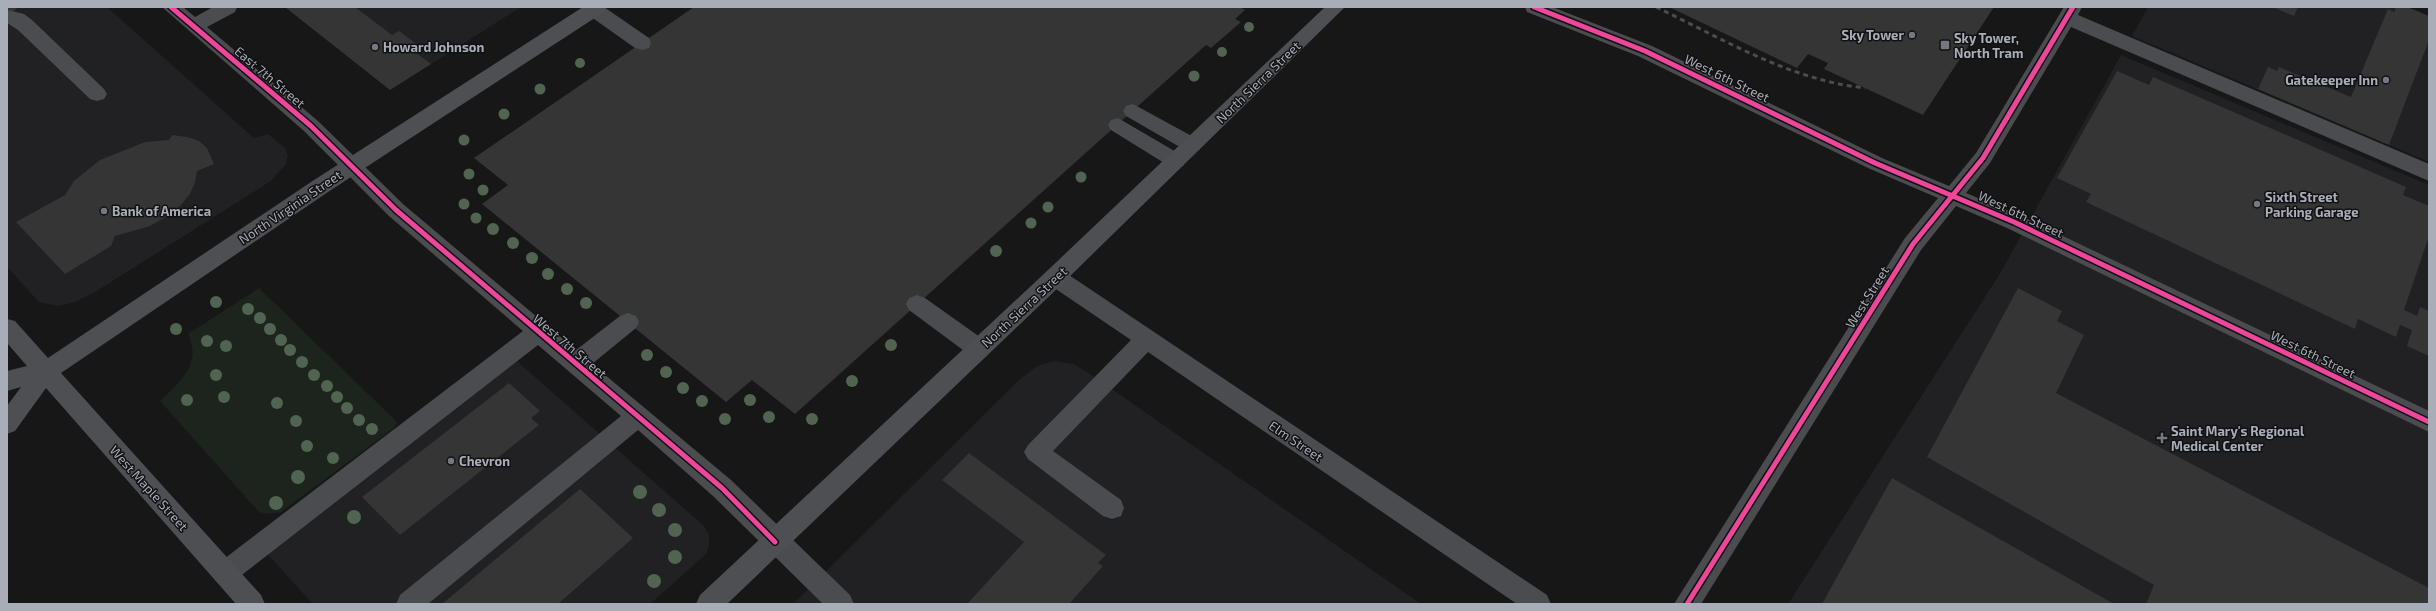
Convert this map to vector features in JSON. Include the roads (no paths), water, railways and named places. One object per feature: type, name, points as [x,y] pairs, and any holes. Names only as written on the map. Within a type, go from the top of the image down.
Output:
[{"type":"main road","name":"North Sierra Street","points":[[709,604],[1055,277],[1336,7]]},
{"type":"main road","name":"North Virginia Street","points":[[7,424],[46,371],[352,166],[596,8]]},
{"type":"main road","name":"West Maple Street","points":[[7,328],[252,604]]},
{"type":"main road","name":"North Virginia Street","points":[[7,380],[46,371]]},
{"type":"street","name":"East 7th Street","points":[[171,7],[310,126],[352,166]]},
{"type":"street","points":[[194,26],[228,7]]},
{"type":"street","name":"West 6th Street","points":[[1534,7],[1645,51],[1875,163],[1954,195],[2014,222],[2429,422]]},
{"type":"street","points":[[596,8],[642,43]]},
{"type":"street","points":[[2070,12],[2429,173]]},
{"type":"street","name":"West Street","points":[[1687,604],[1913,244],[1954,195],[1982,158],[2070,12]]},
{"type":"street","points":[[7,16],[17,19],[25,25],[98,94]]},
{"type":"street","points":[[1133,111],[1192,146]]},
{"type":"street","points":[[1118,125],[1176,161]]},
{"type":"street","name":"West 7th Street","points":[[352,166],[396,210],[722,488],[775,542],[841,604]]},
{"type":"street","name":"Elm Street","points":[[1055,277],[1527,601]]},
{"type":"street","points":[[917,304],[979,349]]},
{"type":"street","points":[[575,364],[628,322]]},
{"type":"street","points":[[225,573],[538,332]]},
{"type":"street","points":[[1112,508],[1036,452],[1146,339]]},
{"type":"street","points":[[409,604],[637,417]]},
{"type":"railway","points":[[1656,7],[1732,45],[1784,67],[1837,84],[1865,88]]},
{"type":"place","name":"Sky Tower","points":[[1912,35]]},
{"type":"place","name":"Sky Tower, North Tram","points":[[1945,45]]},
{"type":"place","name":"Howard Johnson","points":[[375,47]]},
{"type":"place","name":"Gatekeeper Inn","points":[[2386,80]]},
{"type":"place","name":"Sixth Street Parking Garage","points":[[2257,204]]},
{"type":"place","name":"Bank of America","points":[[104,211]]},
{"type":"place","name":"Saint Mary's Regional Medical Center","points":[[2162,438]]},
{"type":"place","name":"Chevron","points":[[451,461]]}]
